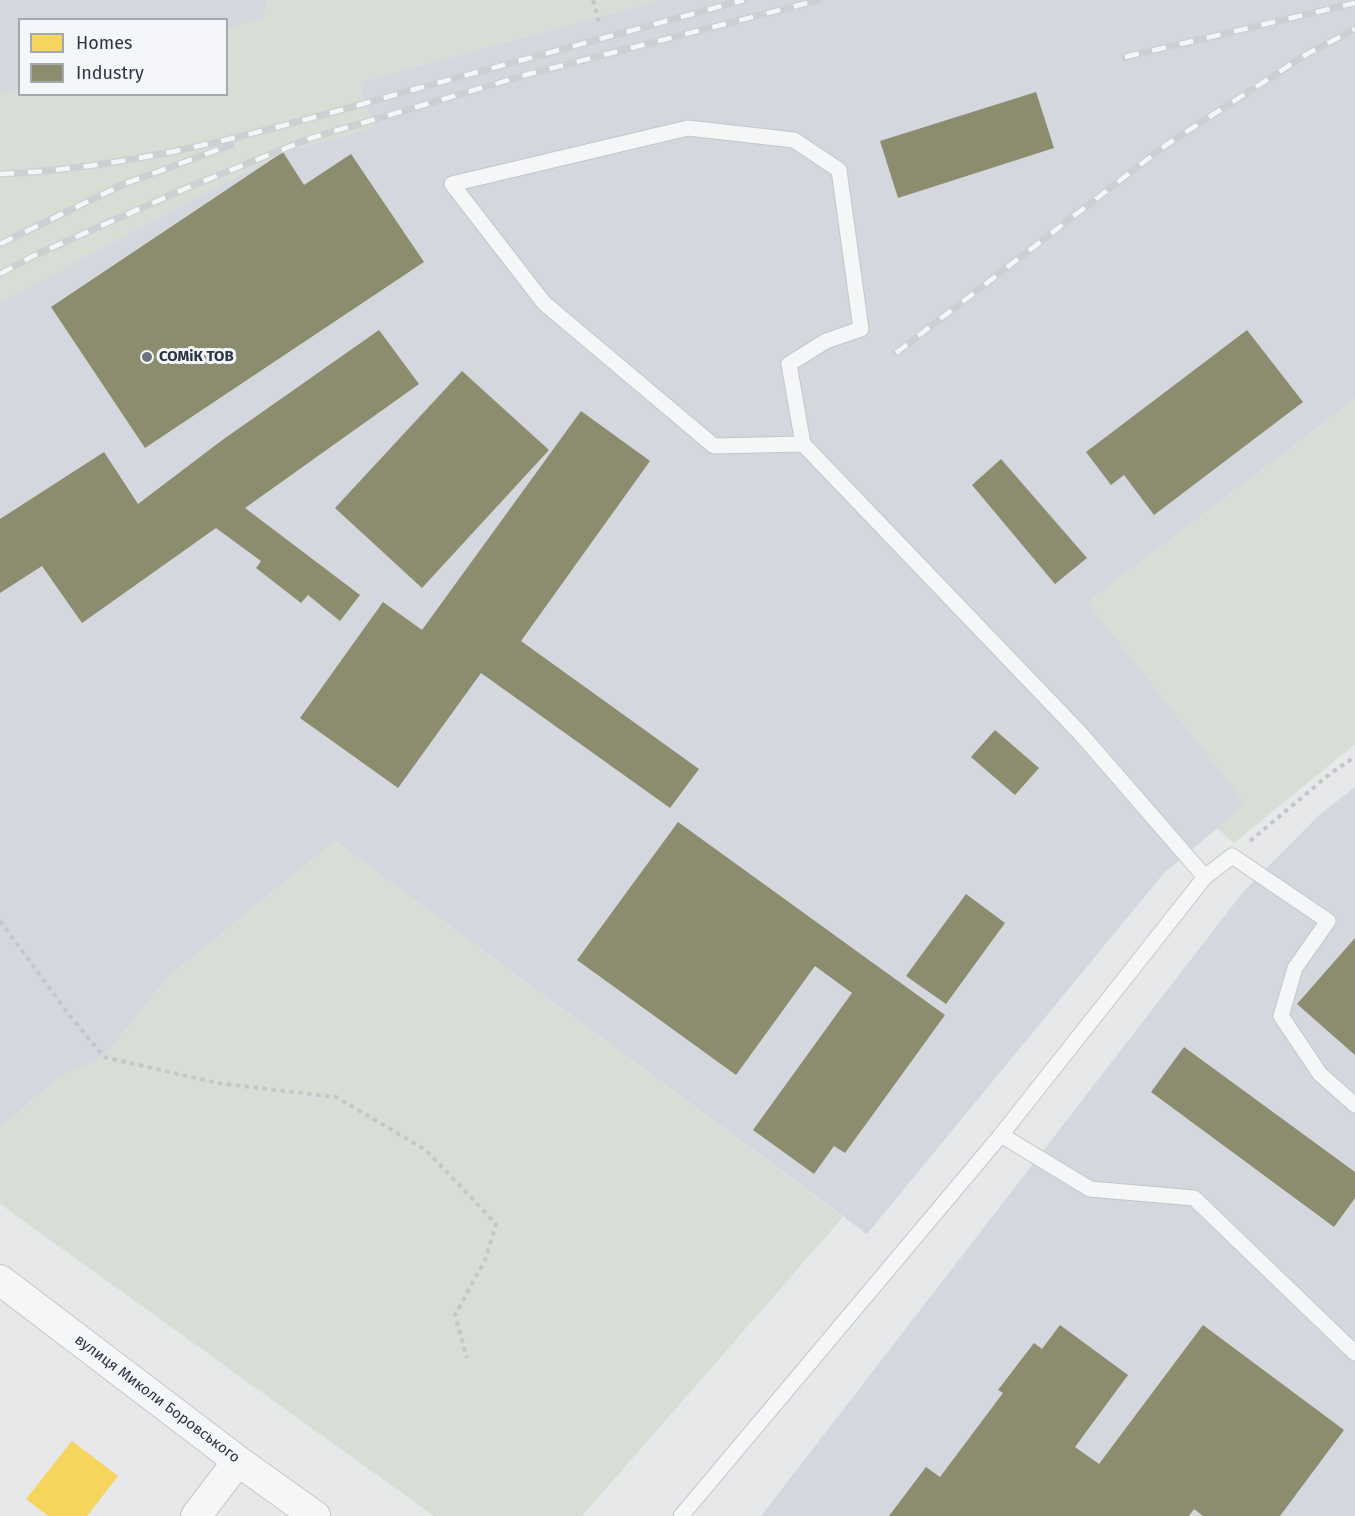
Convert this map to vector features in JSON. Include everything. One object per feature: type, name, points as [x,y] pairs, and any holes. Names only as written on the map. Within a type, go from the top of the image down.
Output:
[{"type":"street","name":"вулиця Миколи Боровського","points":[[0,1280],[238,1461],[315,1516]]},
{"type":"street","points":[[196,1516],[238,1461]]},
{"type":"lane","points":[[802,444],[714,446],[544,303],[452,184],[688,128],[794,140],[839,170],[861,329],[826,341],[789,364],[802,444],[1080,733],[1205,877]]},
{"type":"lane","points":[[681,1516],[1001,1135],[1205,877],[1232,856],[1328,921],[1295,968],[1281,1016],[1320,1074],[1355,1105]]},
{"type":"lane","points":[[1001,1135],[1090,1189],[1194,1197],[1355,1353]]},
{"type":"path","points":[[593,0],[600,26]]},
{"type":"path","points":[[1232,856],[1331,773],[1355,757]]},
{"type":"path","points":[[0,921],[71,1017],[104,1057],[217,1083],[336,1097],[426,1150],[496,1224],[484,1260],[455,1315],[467,1358]]},
{"type":"shaded area","points":[[0,0],[268,0],[264,18],[228,29],[228,18],[18,18],[18,89],[0,94]]},
{"type":"shaded area","points":[[268,0],[661,0],[359,82],[373,128],[283,152],[0,302],[0,94],[18,89],[18,96],[228,96],[228,29],[264,18]]},
{"type":"shaded area","points":[[661,0],[1355,0],[1355,399],[1088,602],[1246,804],[1164,873],[867,1234],[335,841],[168,977],[104,1057],[59,1077],[0,1128],[0,302],[283,152],[373,128],[359,82]]},
{"type":"shaded area","points":[[1355,399],[1355,744],[1234,843],[1217,828],[1245,803],[1088,602]]},
{"type":"shaded area","points":[[1355,787],[1355,1516],[761,1516],[1243,892],[1318,816]]},
{"type":"shaded area","points":[[335,841],[843,1217],[582,1516],[434,1516],[0,1204],[0,1128],[59,1077],[104,1057],[168,977]]},
{"type":"building: Homes","points":[[72,1441],[118,1476],[87,1516],[48,1516],[26,1499]]},
{"type":"building: Industry","points":[[1036,92],[1054,148],[898,198],[880,141]]},
{"type":"building: Industry","points":[[283,152],[304,185],[351,154],[424,262],[145,448],[51,307]]},
{"type":"building: Industry","points":[[379,330],[419,384],[245,508],[360,595],[340,621],[308,595],[301,603],[256,568],[261,561],[216,528],[82,623],[42,566],[0,593],[0,519],[104,452],[138,504],[221,441]]},
{"type":"building: Industry","points":[[1247,330],[1303,402],[1154,515],[1124,475],[1111,485],[1086,452]]},
{"type":"building: Industry","points":[[462,371],[549,450],[422,588],[335,508]]},
{"type":"building: Industry","points":[[581,411],[650,461],[521,641],[699,769],[670,808],[481,673],[398,788],[300,718],[383,602],[422,630]]},
{"type":"building: Industry","points":[[1001,459],[1087,558],[1055,584],[972,485]]},
{"type":"building: Industry","points":[[995,730],[1039,768],[1015,795],[971,757]]},
{"type":"building: Industry","points":[[678,822],[945,1015],[845,1153],[834,1146],[814,1174],[753,1130],[852,993],[815,966],[736,1075],[577,960]]},
{"type":"building: Industry","points":[[966,894],[1005,923],[946,1004],[906,976]]},
{"type":"building: Industry","points":[[1355,938],[1355,1055],[1297,1004]]},
{"type":"building: Industry","points":[[1184,1047],[1355,1172],[1355,1198],[1334,1227],[1151,1092]]},
{"type":"building: Industry","points":[[1060,1325],[1128,1375],[1075,1447],[1099,1464],[1203,1325],[1344,1430],[1280,1516],[1203,1516],[1194,1509],[1189,1516],[889,1516],[926,1467],[940,1477],[1003,1393],[998,1390],[1034,1343],[1042,1349]]},
{"type":"railway","points":[[0,174],[104,164],[208,144],[744,0]]},
{"type":"railway","points":[[0,274],[33,256],[189,187],[311,138],[529,74],[819,0]]},
{"type":"railway","points":[[1125,57],[1355,3]]},
{"type":"railway","points":[[896,353],[1166,145],[1307,54],[1355,29]]},
{"type":"railway","points":[[0,244],[124,184],[231,145]]},
{"type":"place","name":"СОМіК ТОВ","points":[[147,357]]}]
